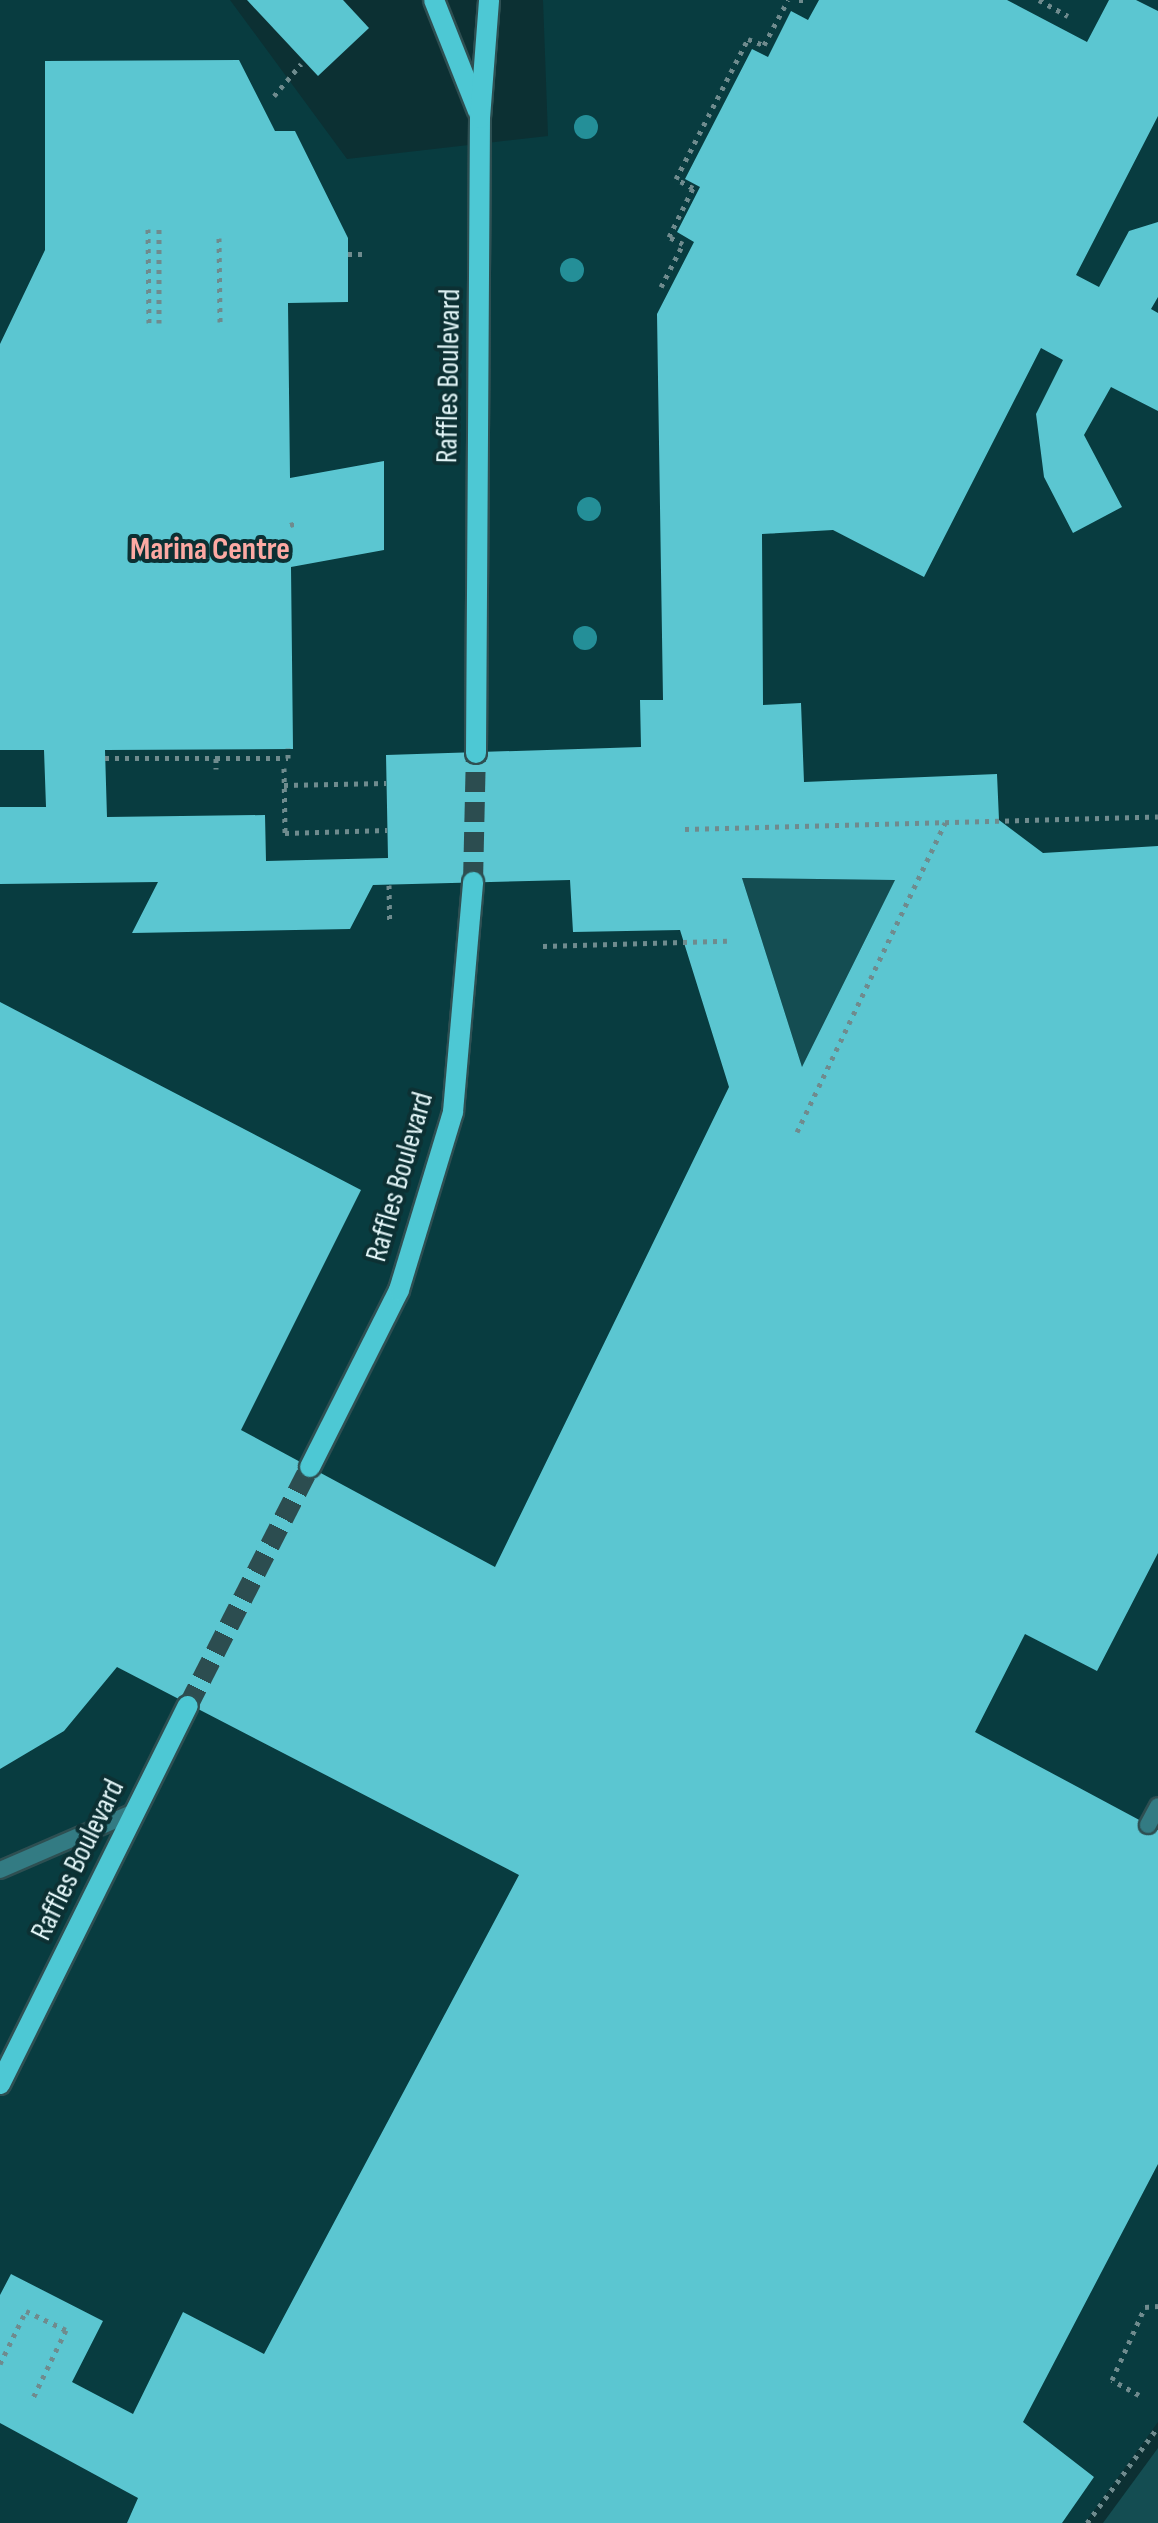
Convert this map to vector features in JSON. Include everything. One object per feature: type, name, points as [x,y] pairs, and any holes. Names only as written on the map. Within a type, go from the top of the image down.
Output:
[{"type":"main road","points":[[434,0],[480,118]]},
{"type":"main road","name":"Raffles Boulevard","points":[[476,753],[480,118],[489,0]]},
{"type":"main road","name":"Raffles Boulevard","points":[[310,1467],[399,1290],[453,1112],[473,882]]},
{"type":"main road","name":"Raffles Boulevard","points":[[0,2084],[188,1706]]},
{"type":"street","points":[[1148,1825],[1158,1806]]},
{"type":"street","points":[[0,1870],[134,1812]]},
{"type":"path","points":[[661,287],[683,244],[669,237],[693,188],[676,179],[748,39],[764,45],[788,0]]},
{"type":"path","points":[[799,0],[809,0]]},
{"type":"path","points":[[1039,0],[1068,16]]},
{"type":"path","points":[[274,96],[301,64]]},
{"type":"path","points":[[148,229],[149,323]]},
{"type":"path","points":[[159,229],[159,323]]},
{"type":"path","points":[[219,238],[220,322]]},
{"type":"path","points":[[348,254],[364,254]]},
{"type":"path","points":[[105,758],[288,758],[288,748]]},
{"type":"path","points":[[216,758],[216,769]]},
{"type":"path","points":[[284,768],[285,833],[387,830]]},
{"type":"path","points":[[284,785],[386,783]]},
{"type":"path","points":[[685,829],[1158,817]]},
{"type":"path","points":[[797,1132],[945,823]]},
{"type":"path","points":[[389,885],[390,924]]},
{"type":"path","points":[[543,946],[727,941]]},
{"type":"path","points":[[1139,2395],[1112,2380],[1145,2307],[1158,2306]]},
{"type":"path","points":[[0,2364],[26,2311],[66,2330],[32,2400]]},
{"type":"path","points":[[1087,2523],[1158,2427]]},
{"type":"shaded area","points":[[0,0],[230,0],[347,159],[548,136],[543,0],[1158,0],[1158,2422],[1085,2523],[0,2523]]},
{"type":"shaded area","points":[[742,878],[895,880],[802,1067]]},
{"type":"shaded area","points":[[1158,2448],[1158,2523],[1103,2523]]},
{"type":"building","points":[[247,0],[343,0],[369,28],[318,76]]},
{"type":"building","points":[[819,0],[1007,0],[1087,42],[1109,0],[1136,0],[1158,11],[1158,116],[1076,275],[1099,287],[1129,231],[1158,222],[1158,297],[1151,309],[1158,313],[1158,411],[1111,387],[1084,435],[1122,507],[1073,533],[1044,477],[1036,414],[1063,360],[1041,348],[924,577],[833,530],[762,534],[763,705],[801,703],[804,782],[997,774],[999,820],[1043,853],[1158,846],[1158,1553],[1097,1671],[1025,1634],[975,1732],[1158,1830],[1158,2164],[1023,2422],[1094,2477],[1062,2523],[127,2523],[138,2498],[0,2423],[0,2295],[11,2274],[103,2321],[72,2382],[133,2414],[183,2312],[264,2354],[519,1875],[117,1667],[64,1731],[0,1769],[0,1002],[361,1190],[241,1430],[495,1567],[729,1087],[680,930],[573,932],[570,880],[373,885],[350,929],[132,933],[158,882],[0,884],[0,807],[46,807],[44,750],[0,750],[0,344],[45,250],[45,61],[239,60],[275,131],[295,131],[348,238],[348,302],[288,303],[290,478],[384,461],[384,550],[291,567],[293,749],[105,750],[107,817],[265,815],[266,861],[388,858],[386,755],[641,747],[640,700],[663,700],[657,314],[694,242],[677,232],[700,187],[685,179],[752,49],[768,57],[791,11],[808,20]],"holes":[[[742,878],[895,880],[802,1067]]]},
{"type":"tunnel","points":[[473,882],[476,753]]},
{"type":"tunnel","points":[[188,1706],[310,1467]]},
{"type":"district","name":"Marina Centre","points":[[210,550]]}]
